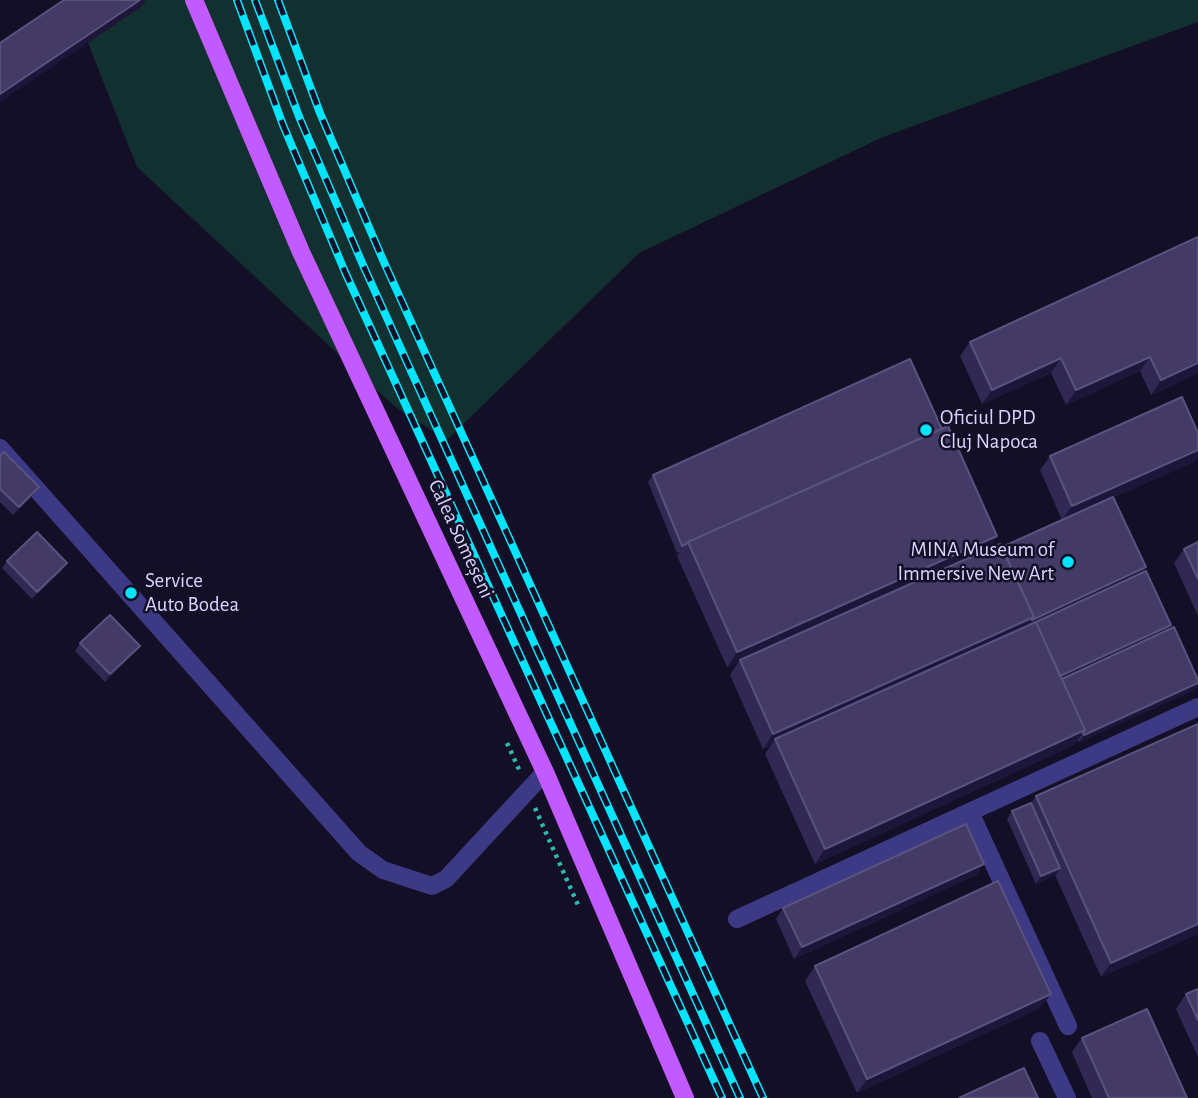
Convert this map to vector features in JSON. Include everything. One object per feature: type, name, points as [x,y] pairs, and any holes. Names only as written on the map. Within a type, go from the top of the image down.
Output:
[{"type":"main road","name":"Calea Someșeni","points":[[194,0],[301,252],[545,772],[685,1098]]},
{"type":"lane","points":[[0,448],[359,853],[383,870],[412,882],[432,886],[446,879],[545,772]]},
{"type":"lane","points":[[737,919],[1198,707]]},
{"type":"lane","points":[[970,812],[1068,1027]]},
{"type":"lane","points":[[1040,1041],[1067,1098]]},
{"type":"green space","points":[[71,0],[1198,0],[1198,22],[883,137],[639,253],[447,440],[394,406],[137,167]]},
{"type":"building","points":[[64,0],[140,0],[0,94],[0,43]]},
{"type":"building","points":[[1198,237],[1198,363],[1161,380],[1150,357],[1076,390],[1061,358],[992,390],[970,342]]},
{"type":"building","points":[[910,359],[942,429],[682,546],[653,475]]},
{"type":"building","points":[[1182,397],[1198,433],[1198,450],[1072,506],[1050,456]]},
{"type":"building","points":[[948,426],[997,536],[737,652],[688,542]]},
{"type":"building","points":[[4,452],[39,487],[19,507],[0,489],[0,456]]},
{"type":"building","points":[[1113,497],[1146,567],[1032,620],[1034,617],[1002,547]]},
{"type":"building","points":[[37,532],[67,563],[37,592],[7,561]]},
{"type":"building","points":[[1198,542],[1198,579],[1184,549]]},
{"type":"building","points":[[1000,544],[1034,617],[773,734],[740,660]]},
{"type":"building","points":[[1146,571],[1171,625],[1060,676],[1036,622]]},
{"type":"building","points":[[110,615],[140,646],[110,674],[80,643]]},
{"type":"building","points":[[1036,622],[1085,730],[825,849],[775,739]]},
{"type":"building","points":[[1174,627],[1198,683],[1084,735],[1085,730],[1062,679]]},
{"type":"building","points":[[1198,724],[1198,924],[1111,963],[1036,796]]},
{"type":"building","points":[[1031,803],[1060,868],[1041,876],[1012,811]]},
{"type":"building","points":[[966,824],[984,864],[802,947],[783,908]]},
{"type":"building","points":[[998,881],[1051,994],[867,1079],[815,966]]},
{"type":"building","points":[[1198,989],[1198,1020],[1186,994]]},
{"type":"building","points":[[1147,1009],[1187,1098],[1109,1098],[1082,1038]]},
{"type":"building","points":[[1024,1068],[1038,1098],[959,1098]]},
{"type":"railway","points":[[237,0],[283,125],[345,272],[722,1098]]},
{"type":"railway","points":[[255,0],[300,119],[363,265],[740,1098]]},
{"type":"railway","points":[[278,0],[320,113],[383,260],[763,1098]]},
{"type":"place","name":"Oficiul DPD Cluj Napoca","points":[[926,430]]},
{"type":"place","name":"MINA Museum of Immersive New Art","points":[[1068,562]]},
{"type":"place","name":"Service Auto Bodea","points":[[131,593]]}]
